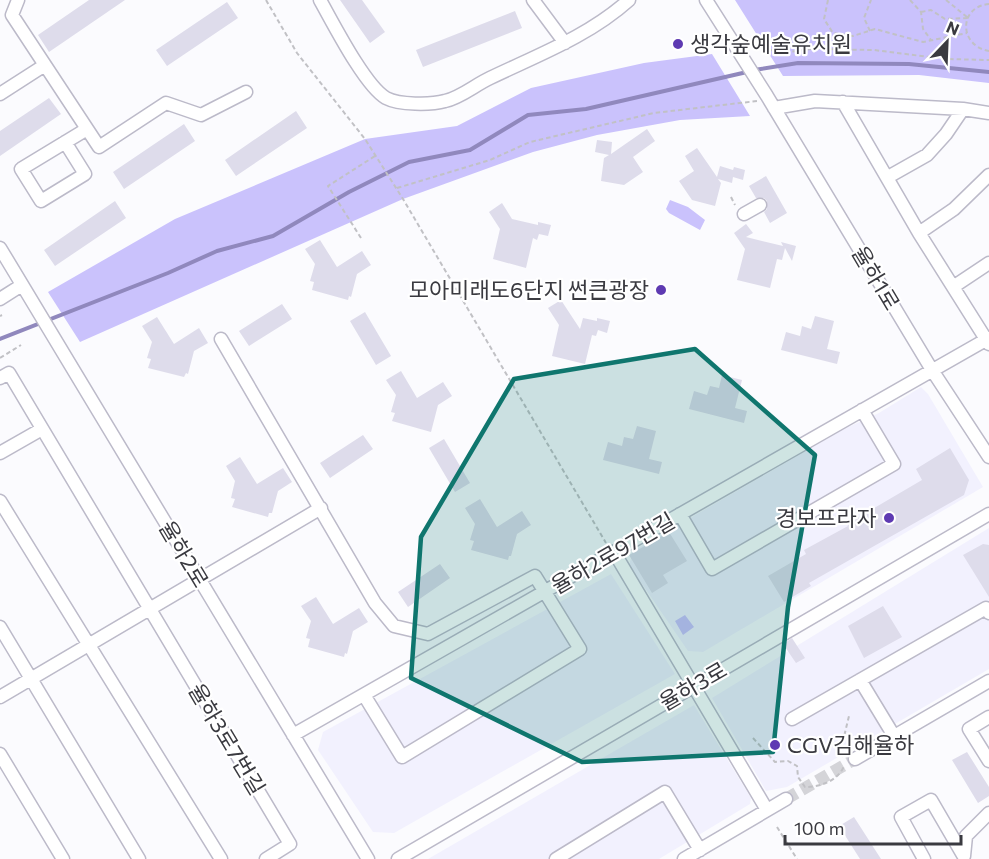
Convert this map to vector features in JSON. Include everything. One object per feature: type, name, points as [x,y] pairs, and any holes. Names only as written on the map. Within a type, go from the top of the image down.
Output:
[{"type":"street","points":[[18,0],[12,15],[99,147],[166,103],[201,115],[246,92]]},
{"type":"street","points":[[320,0],[352,56],[374,88],[387,99],[423,105],[447,101],[565,43],[609,17],[629,0]]},
{"type":"street","points":[[533,0],[565,43]]},
{"type":"street","name":"율하1로","points":[[706,0],[770,101],[932,370],[989,457]]},
{"type":"street","points":[[0,94],[45,65]]},
{"type":"street","points":[[770,101],[843,102],[963,109],[989,113]]},
{"type":"street","points":[[843,102],[919,233],[988,341]]},
{"type":"street","points":[[888,177],[927,155],[946,134],[963,109]]},
{"type":"street","points":[[65,142],[85,174],[41,201],[21,169],[65,142],[87,129]]},
{"type":"street","points":[[919,233],[954,209],[989,176]]},
{"type":"street","points":[[740,211],[760,205]]},
{"type":"street","name":"율하2로","points":[[0,248],[368,859]]},
{"type":"street","points":[[953,287],[989,263]]},
{"type":"street","points":[[0,299],[22,285]]},
{"type":"street","points":[[221,339],[375,603],[394,626],[428,634],[535,576],[580,649],[402,757],[364,695]]},
{"type":"street","name":"율하2로97번길","points":[[293,735],[544,592],[610,548],[680,514],[932,370],[988,341]]},
{"type":"street","name":"율하3로7번길","points":[[0,378],[9,373],[290,844],[266,859]]},
{"type":"street","points":[[680,514],[712,569],[732,558],[894,464],[862,410]]},
{"type":"street","points":[[0,453],[42,429]]},
{"type":"street","points":[[0,501],[221,859]]},
{"type":"street","points":[[0,697],[321,508]]},
{"type":"street","name":"율하3로","points":[[398,859],[989,514]]},
{"type":"street","points":[[610,548],[767,810]]},
{"type":"street","points":[[792,719],[986,608],[989,613]]},
{"type":"street","points":[[0,627],[139,859]]},
{"type":"street","points":[[860,680],[894,736]]},
{"type":"street","points":[[855,759],[989,681]]},
{"type":"street","points":[[989,717],[969,729],[989,761]]},
{"type":"street","points":[[0,754],[63,859]]},
{"type":"street","points":[[556,859],[664,792],[700,850]]},
{"type":"street","points":[[684,859],[786,799]]},
{"type":"street","points":[[924,859],[901,817],[931,800],[964,857]]},
{"type":"street","points":[[964,857],[966,836],[989,813]]},
{"type":"path","points":[[266,0],[297,53],[391,180],[610,548]]},
{"type":"path","points":[[828,0],[824,19],[833,33],[853,36],[875,29],[923,42],[967,33]]},
{"type":"path","points":[[870,31],[864,18],[871,0]]},
{"type":"path","points":[[909,0],[921,12],[923,29],[931,41]]},
{"type":"path","points":[[946,0],[968,18]]},
{"type":"path","points":[[989,4],[978,6],[968,18],[967,33],[975,46],[989,51]]},
{"type":"path","points":[[921,12],[931,10],[945,19],[968,18]]},
{"type":"path","points":[[770,50],[788,52],[812,49],[874,50],[945,59],[989,60]]},
{"type":"path","points":[[396,188],[490,160],[541,139],[654,113],[770,101]]},
{"type":"path","points":[[361,238],[328,186],[375,156]]},
{"type":"path","points":[[731,197],[740,211]]},
{"type":"path","points":[[0,358],[21,345]]},
{"type":"path","points":[[753,738],[775,762],[788,761],[797,766],[798,777],[805,787],[818,787],[841,774],[844,766],[841,749],[849,716]]},
{"type":"path","points":[[777,827],[797,859]]},
{"type":"highlighted area","points":[[695,349],[815,455],[788,607],[773,752],[582,762],[411,678],[421,537],[514,379]]},
{"type":"shaded area","points":[[735,0],[989,0],[989,83],[919,75],[783,76]]},
{"type":"shaded area","points":[[712,54],[750,116],[680,120],[597,135],[533,152],[403,199],[80,342],[48,292],[175,219],[365,139],[457,126],[531,88],[644,63]]},
{"type":"shaded area","points":[[670,200],[688,207],[705,220],[700,230],[669,213],[666,209]]},
{"type":"shaded area","points":[[921,387],[928,394],[983,487],[703,652],[688,651],[629,565],[633,551],[844,429],[879,413]]},
{"type":"shaded area","points":[[989,528],[989,669],[787,787],[766,791],[712,698]]},
{"type":"shaded area","points":[[611,574],[675,674],[394,833],[373,832],[318,750],[323,732]]},
{"type":"shaded area","points":[[685,615],[694,627],[683,635],[675,621]]},
{"type":"shaded area","points":[[694,705],[751,798],[750,804],[659,859],[428,859]]},
{"type":"building","points":[[89,0],[125,0],[49,52],[38,35]]},
{"type":"building","points":[[340,0],[362,0],[385,32],[370,43]]},
{"type":"building","points":[[227,2],[238,18],[167,66],[156,50]]},
{"type":"building","points":[[515,11],[522,28],[423,67],[416,50]]},
{"type":"building","points":[[49,98],[61,114],[0,156],[0,131]]},
{"type":"building","points":[[296,111],[307,128],[236,176],[225,160]]},
{"type":"building","points":[[184,124],[195,141],[124,189],[113,172]]},
{"type":"building","points":[[647,129],[655,141],[633,157],[643,172],[624,185],[601,181],[604,158],[609,155],[595,152],[597,140],[612,142],[611,154]]},
{"type":"building","points":[[697,148],[717,177],[720,166],[733,170],[734,167],[745,170],[743,180],[733,177],[732,183],[718,179],[721,183],[715,206],[692,200],[679,181],[694,171],[685,156]]},
{"type":"building","points":[[766,176],[787,213],[770,223],[764,212],[767,209],[767,201],[764,198],[756,198],[749,186]]},
{"type":"building","points":[[115,201],[126,218],[55,266],[44,250]]},
{"type":"building","points":[[502,203],[512,219],[538,225],[538,222],[551,225],[548,236],[539,234],[537,240],[533,238],[526,268],[493,259],[500,229],[489,212]]},
{"type":"building","points":[[746,224],[753,233],[746,237],[783,246],[781,242],[796,246],[792,261],[785,248],[782,260],[777,259],[770,288],[737,280],[745,249],[734,233]]},
{"type":"building","points":[[320,240],[337,267],[362,251],[371,265],[357,274],[351,297],[349,296],[348,300],[312,290],[314,282],[310,281],[315,264],[305,249]]},
{"type":"building","points":[[561,300],[580,329],[583,318],[610,321],[607,333],[598,330],[596,336],[592,335],[585,364],[552,356],[559,325],[548,308]]},
{"type":"building","points":[[282,304],[292,319],[249,346],[239,331]]},
{"type":"building","points":[[365,312],[391,356],[376,365],[350,321]]},
{"type":"building","points":[[815,316],[834,321],[827,349],[840,352],[837,364],[781,350],[786,332],[800,336],[802,326],[811,329]]},
{"type":"building","points":[[157,317],[174,344],[199,328],[208,343],[194,351],[188,374],[186,373],[184,377],[148,368],[151,359],[147,358],[152,342],[142,326]]},
{"type":"building","points":[[401,371],[417,398],[443,382],[452,396],[438,405],[431,432],[392,421],[395,413],[391,412],[396,395],[386,380]]},
{"type":"building","points":[[722,375],[742,380],[735,408],[747,411],[744,423],[689,409],[694,391],[707,395],[710,386],[719,388]]},
{"type":"building","points":[[637,426],[656,431],[649,459],[662,462],[659,474],[603,460],[608,442],[622,446],[624,437],[633,439]]},
{"type":"building","points":[[363,435],[373,449],[330,478],[320,463]]},
{"type":"building","points":[[444,439],[470,483],[455,492],[429,448]]},
{"type":"building","points":[[950,448],[969,480],[964,495],[809,583],[811,586],[784,602],[768,576],[806,554],[804,550],[848,526],[847,524],[922,480],[916,469]]},
{"type":"building","points":[[240,457],[257,484],[283,468],[292,482],[278,491],[272,513],[269,513],[268,517],[232,507],[235,499],[231,498],[235,481],[226,466]]},
{"type":"building","points":[[480,499],[497,527],[522,511],[531,525],[517,534],[508,560],[471,550],[474,541],[470,540],[475,524],[465,508]]},
{"type":"building","points":[[669,532],[687,561],[663,575],[668,583],[652,593],[629,555]]},
{"type":"building","points":[[983,544],[989,545],[989,597],[963,555]]},
{"type":"building","points":[[440,564],[450,578],[408,607],[398,592]]},
{"type":"building","points":[[316,597],[333,624],[359,608],[368,622],[353,631],[347,654],[345,653],[344,657],[308,647],[310,639],[306,638],[311,621],[301,606]]},
{"type":"building","points":[[883,606],[902,637],[864,658],[848,626]]},
{"type":"building","points":[[792,638],[805,658],[796,663],[783,644]]},
{"type":"building","points":[[967,752],[989,787],[989,796],[978,803],[952,760]]},
{"type":"building","points":[[854,817],[881,859],[860,859],[839,826]]},
{"type":"waterway","points":[[754,70],[798,63],[909,64],[989,72]]},
{"type":"waterway","points":[[0,339],[168,273],[217,251],[273,236],[349,192],[409,162],[470,150],[528,115],[586,109],[747,72]]},
{"type":"tunnel","points":[[786,799],[855,759]]},
{"type":"place","name":"생각숲예술유치원","points":[[678,44]]},
{"type":"place","name":"모아미래도6단지 썬큰광장","points":[[661,290]]},
{"type":"place","name":"경보프라자","points":[[889,518]]},
{"type":"place","name":"CGV김해율하","points":[[775,745]]}]
